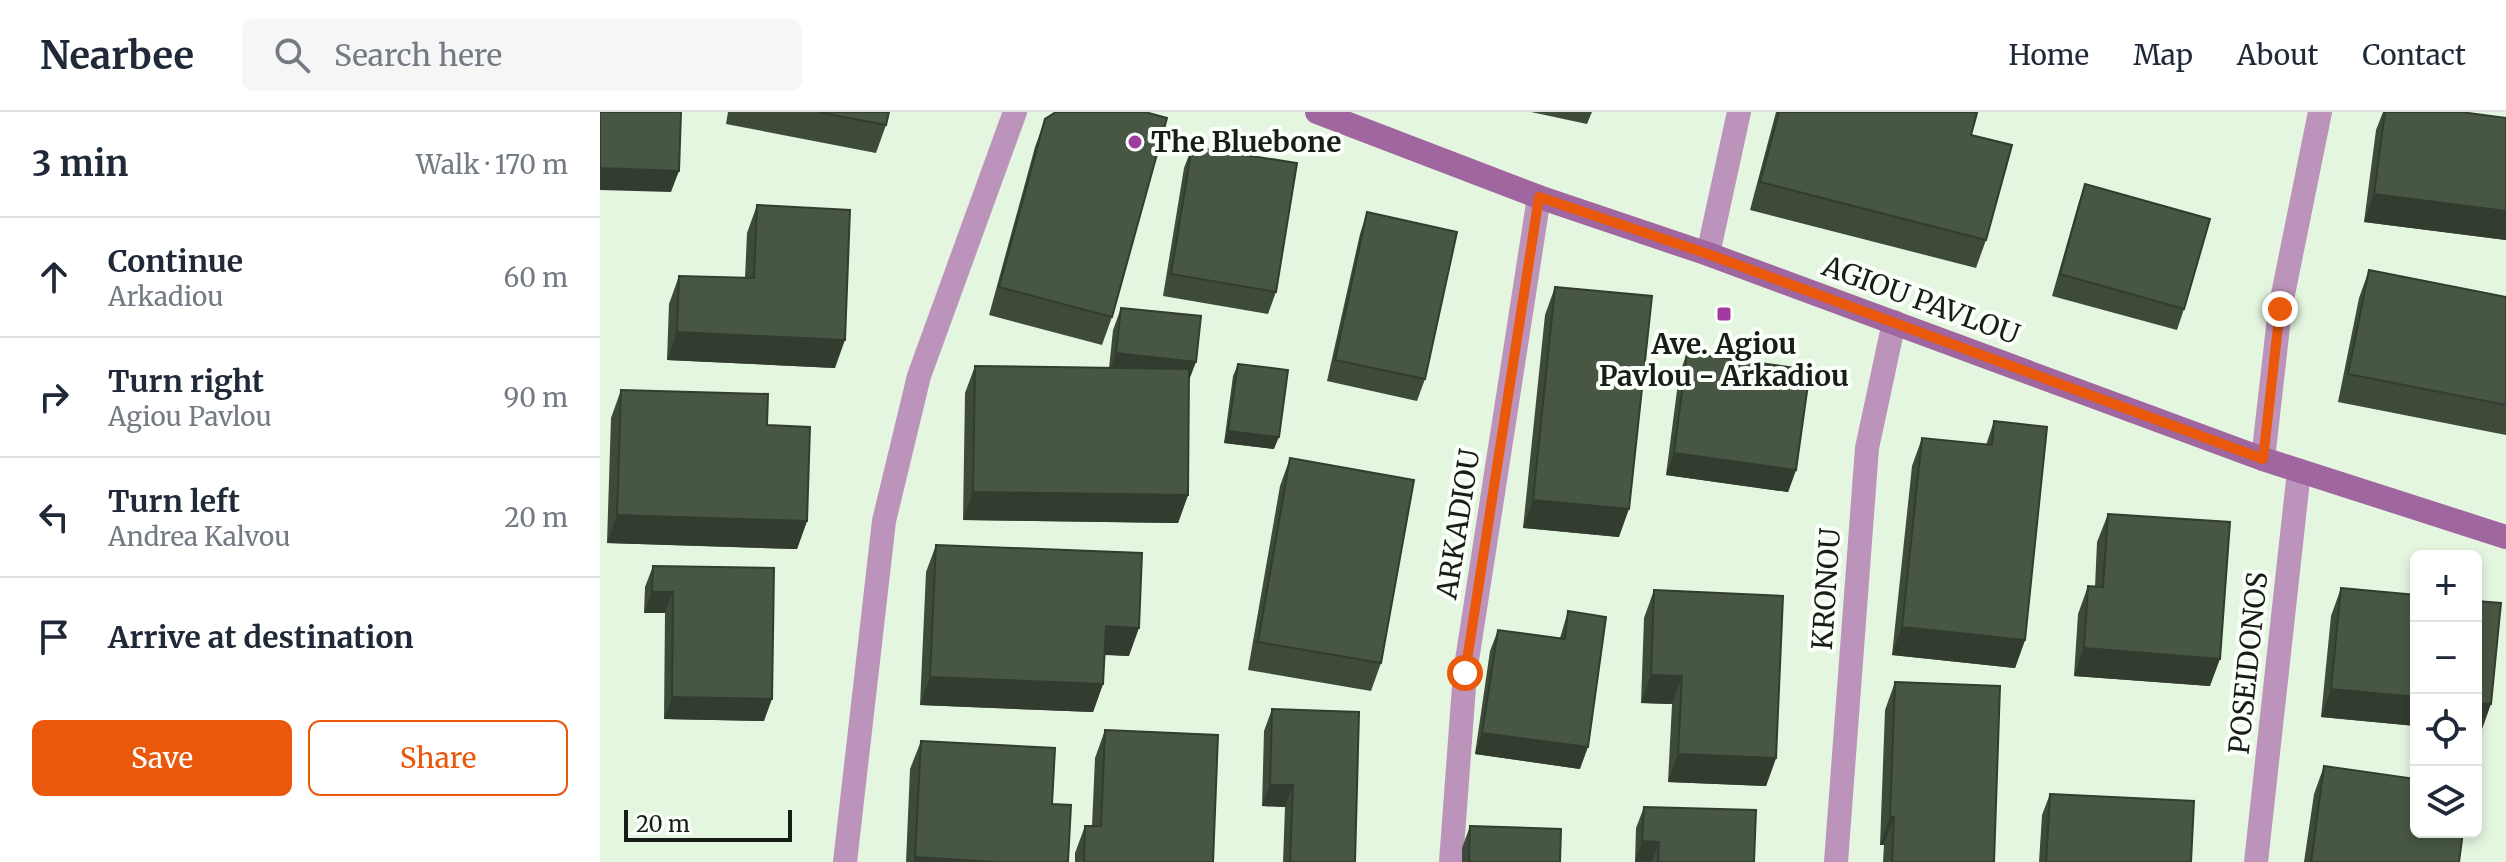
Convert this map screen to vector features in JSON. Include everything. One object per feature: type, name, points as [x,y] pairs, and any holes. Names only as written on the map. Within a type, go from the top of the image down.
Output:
[{"type":"main road","name":"AGIOU PAVLOU","points":[[1317,112],[1539,197],[1708,254],[2263,459],[2506,537]]},
{"type":"street","points":[[845,862],[884,521],[919,376],[1015,112]]},
{"type":"street","points":[[1708,254],[1739,112]]},
{"type":"street","points":[[2263,459],[2280,309],[2320,112]]},
{"type":"street","name":"ARKADIOU","points":[[1451,862],[1465,673],[1539,197]]},
{"type":"street","name":"KRONOU","points":[[1836,862],[1867,448],[1894,322]]},
{"type":"street","name":"POSEIDONOS","points":[[2256,862],[2299,471]]},
{"type":"building","points":[[600,112],[681,112],[679,171],[600,168]]},
{"type":"building","points":[[818,112],[889,112],[886,125]]},
{"type":"building","points":[[1056,112],[1145,112],[1167,118],[1112,317],[999,287],[1045,119]]},
{"type":"building","points":[[1779,112],[1977,113],[1971,135],[2012,145],[1986,240],[1760,182]]},
{"type":"building","points":[[2385,112],[2461,112],[2506,118],[2506,211],[2374,194]]},
{"type":"building","points":[[1192,147],[1297,163],[1276,292],[1171,274]]},
{"type":"building","points":[[2085,184],[2210,219],[2184,309],[2060,274]]},
{"type":"building","points":[[757,205],[850,210],[845,340],[677,332],[679,276],[754,278]]},
{"type":"building","points":[[1367,212],[1457,232],[1425,379],[1335,360]]},
{"type":"building","points":[[2369,270],[2506,297],[2506,405],[2348,374]]},
{"type":"building","points":[[1555,287],[1652,296],[1629,509],[1533,500]]},
{"type":"building","points":[[1121,308],[1201,316],[1196,362],[1116,353]]},
{"type":"building","points":[[1687,353],[1810,370],[1796,470],[1674,453]]},
{"type":"building","points":[[1238,364],[1288,370],[1279,437],[1228,431]]},
{"type":"building","points":[[975,366],[1189,369],[1188,495],[973,492]]},
{"type":"building","points":[[621,390],[768,394],[767,425],[810,427],[807,521],[617,515]]},
{"type":"building","points":[[1994,421],[2047,427],[2025,640],[1902,627],[1922,438],[1992,445]]},
{"type":"building","points":[[1290,458],[1414,480],[1381,663],[1258,642]]},
{"type":"building","points":[[2108,514],[2230,522],[2220,659],[2084,648],[2088,586],[2103,587]]},
{"type":"building","points":[[936,545],[1142,553],[1139,628],[1106,626],[1103,684],[930,677]]},
{"type":"building","points":[[653,566],[774,568],[772,699],[672,697],[673,592],[652,592]]},
{"type":"building","points":[[2341,588],[2410,594],[2410,696],[2331,689]]},
{"type":"building","points":[[1654,590],[1783,596],[1776,758],[1678,754],[1682,676],[1651,675]]},
{"type":"building","points":[[2482,601],[2501,603],[2491,704],[2482,703]]},
{"type":"building","points":[[1568,611],[1606,617],[1588,747],[1482,733],[1498,630],[1565,639]]},
{"type":"building","points":[[1895,682],[2000,686],[1994,862],[1892,862],[1894,817],[1890,817]]},
{"type":"building","points":[[1272,709],[1359,712],[1355,862],[1290,862],[1293,785],[1270,785]]},
{"type":"building","points":[[1105,730],[1218,735],[1213,862],[1084,862],[1085,826],[1101,826]]},
{"type":"building","points":[[921,741],[1055,748],[1052,804],[1071,805],[1068,862],[915,857]]},
{"type":"building","points":[[2324,766],[2410,778],[2410,838],[2462,838],[2459,862],[2311,862]]},
{"type":"building","points":[[2050,794],[2194,801],[2191,862],[2046,862]]},
{"type":"building","points":[[1644,807],[1756,810],[1754,862],[1658,862],[1659,842],[1642,841]]},
{"type":"building","points":[[1470,826],[1561,829],[1560,862],[1469,862]]},
{"type":"place","name":"The Bluebone","points":[[1135,142]]},
{"type":"place","name":"Ave. Agiou Pavlou - Arkadiou","points":[[1724,314]]},
{"type":"route","points":[[1465,673],[1539,197],[1708,254],[2263,459],[2280,309]]}]
